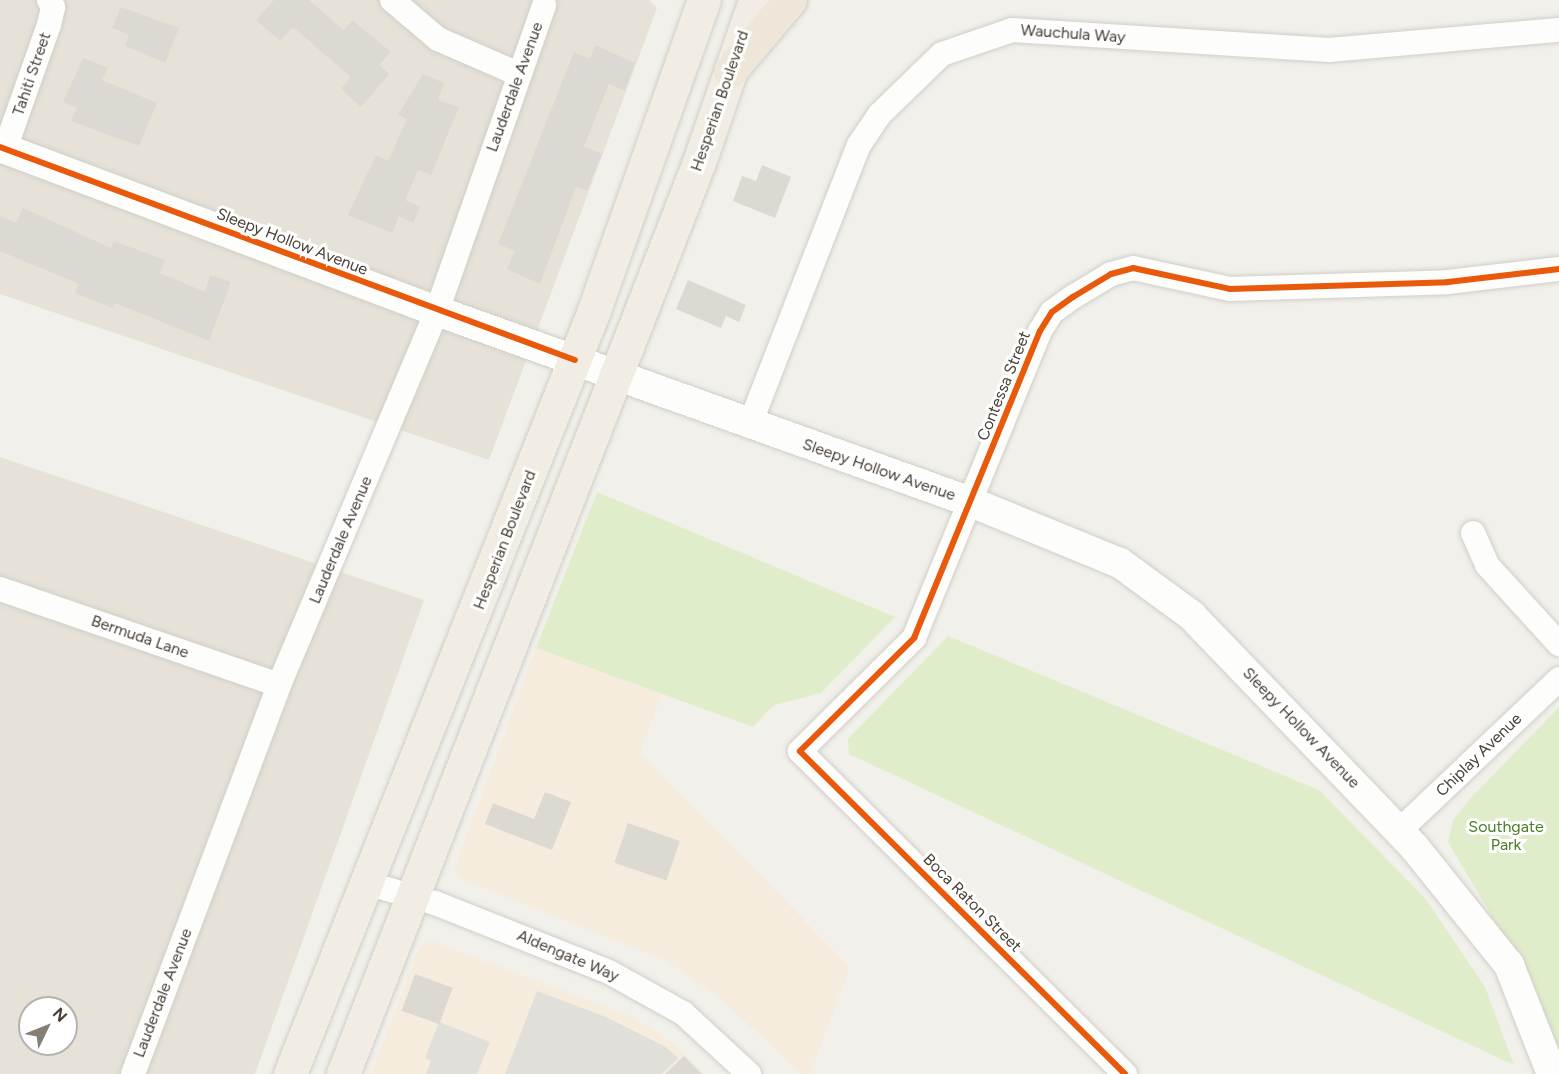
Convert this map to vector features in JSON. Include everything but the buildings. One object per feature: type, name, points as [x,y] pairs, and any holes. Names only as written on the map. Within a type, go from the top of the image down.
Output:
[{"type":"highway","points":[[730,71],[790,0]]},
{"type":"main road","name":"Hesperian Boulevard","points":[[290,1074],[363,882],[451,677],[575,360],[704,0]]},
{"type":"main road","name":"Hesperian Boulevard","points":[[343,1074],[615,372],[755,0]]},
{"type":"street","name":"Tahiti Street","points":[[3,148],[49,25],[53,7],[49,0]]},
{"type":"street","points":[[392,0],[438,39],[518,74]]},
{"type":"street","name":"Lauderdale Avenue","points":[[133,1074],[279,685],[437,311],[544,5]]},
{"type":"street","name":"Wauchula Way","points":[[750,424],[859,144],[880,114],[942,54],[1012,30],[1329,50],[1559,30]]},
{"type":"street","name":"Sleepy Hollow Avenue","points":[[3,148],[437,311],[615,372],[750,424],[971,502],[1120,563],[1191,615],[1399,831],[1509,965],[1552,1074]]},
{"type":"street","name":"Contessa Street","points":[[800,751],[914,639],[1040,331],[1052,312],[1111,274],[1153,269],[1230,289],[1448,282],[1559,269]]},
{"type":"street","points":[[1473,533],[1487,565],[1559,644]]},
{"type":"street","name":"Bermuda Lane","points":[[0,589],[279,685]]},
{"type":"street","name":"Chiplay Avenue","points":[[1399,831],[1559,679]]},
{"type":"street","name":"Boca Raton Street","points":[[800,751],[1125,1074]]},
{"type":"street","name":"Aldengate Way","points":[[363,882],[411,897],[620,978],[683,1013],[749,1074]]},
{"type":"shaded area","points":[[0,0],[649,0],[657,8],[489,460],[0,294]]},
{"type":"shaded area","points":[[0,457],[424,600],[255,1074],[0,1074]]},
{"type":"shaded area","points":[[536,648],[662,694],[640,753],[850,967],[810,1074],[801,1074],[718,996],[666,961],[457,877],[455,867]]},
{"type":"shaded area","points":[[429,940],[635,1018],[675,1045],[705,1074],[371,1074],[420,947]]},
{"type":"shaded area","points":[[537,991],[606,1017],[666,1047],[678,1058],[662,1074],[505,1074]]},
{"type":"shaded area","points":[[439,1022],[490,1042],[477,1074],[426,1074],[431,1061],[425,1058]]},
{"type":"green space","points":[[597,492],[895,617],[821,693],[774,705],[753,727],[536,648]]},
{"type":"green space","points":[[948,636],[1319,790],[1425,898],[1485,987],[1514,1065],[849,754],[848,739]]},
{"type":"green space","name":"Southgate Park","points":[[1559,707],[1559,1059],[1537,993],[1448,842],[1453,820],[1470,799]]},
{"type":"cycle path","points":[[0,147],[575,360]]},
{"type":"cycle path","points":[[1125,1074],[800,751],[914,638],[1040,331],[1052,312],[1073,297],[1111,274],[1133,268],[1230,289],[1448,282],[1559,269]]}]
